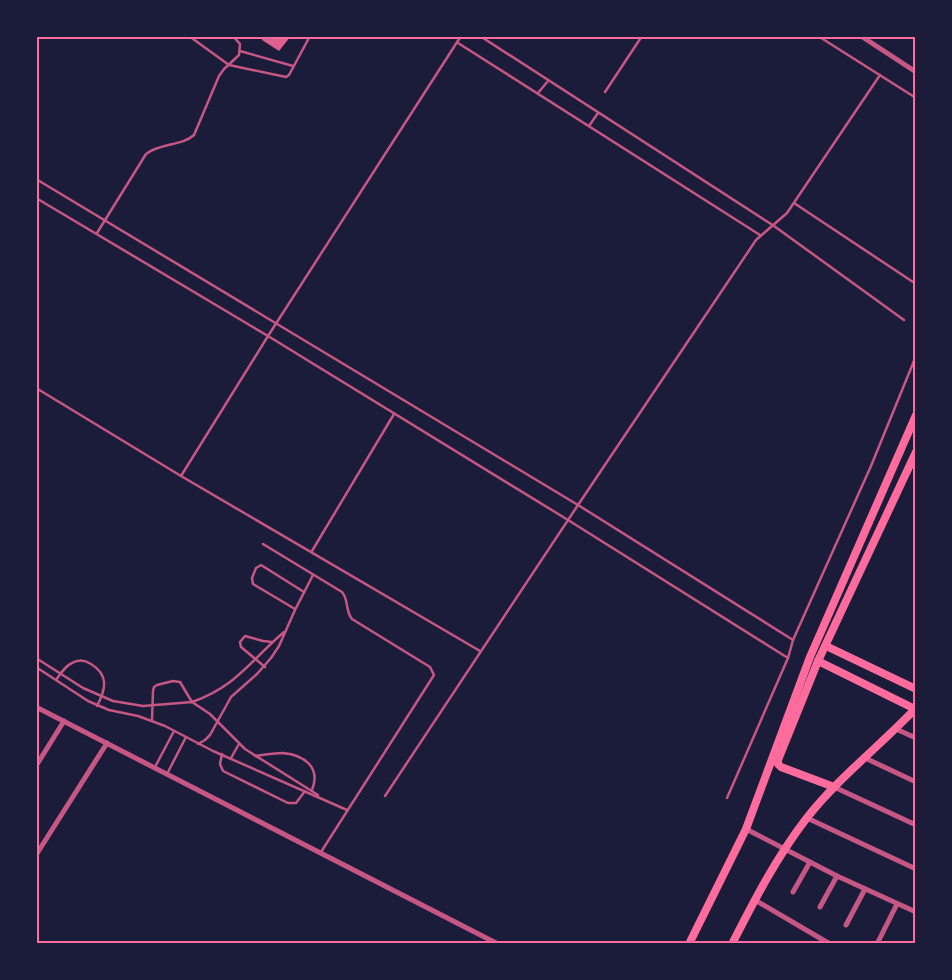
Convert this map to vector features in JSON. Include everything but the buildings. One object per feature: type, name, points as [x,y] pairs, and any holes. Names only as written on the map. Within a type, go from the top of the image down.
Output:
[{"type":"main road","points":[[689,944],[746,829],[810,657],[916,414]]},
{"type":"main road","points":[[778,764],[818,661],[916,452]]},
{"type":"main road","points":[[826,646],[916,689]]},
{"type":"main road","points":[[732,944],[784,849],[807,818],[834,787],[896,729],[915,708],[818,661]]},
{"type":"main road","points":[[769,764],[778,764],[781,767],[834,787]]},
{"type":"street","points":[[861,36],[916,72]]},
{"type":"street","points":[[36,707],[498,944]]},
{"type":"street","points":[[36,766],[64,721]]},
{"type":"street","points":[[896,729],[916,738]]},
{"type":"street","points":[[36,855],[107,743]]},
{"type":"street","points":[[865,758],[916,782]]},
{"type":"street","points":[[834,787],[916,825]]},
{"type":"street","points":[[807,818],[916,869]]},
{"type":"street","points":[[746,829],[837,876],[916,912]]},
{"type":"street","points":[[792,892],[810,862]]},
{"type":"street","points":[[820,907],[837,876]]},
{"type":"street","points":[[846,925],[865,889]]},
{"type":"street","points":[[755,900],[830,944]]},
{"type":"street","points":[[877,944],[897,904]]},
{"type":"lane","points":[[189,36],[228,65],[286,77],[310,36]]},
{"type":"lane","points":[[97,233],[146,154],[158,147],[187,139],[194,135],[214,86],[224,69],[239,56],[240,44],[233,36]]},
{"type":"lane","points":[[181,476],[268,336],[461,36]]},
{"type":"lane","points":[[480,36],[774,226],[904,320]]},
{"type":"lane","points":[[605,92],[642,36]]},
{"type":"lane","points":[[818,36],[916,98]]},
{"type":"lane","points":[[458,43],[760,235]]},
{"type":"lane","points":[[240,51],[294,66]]},
{"type":"lane","points":[[386,796],[578,504],[760,235],[787,214],[880,75]]},
{"type":"lane","points":[[538,94],[548,80]]},
{"type":"lane","points":[[589,126],[598,113]]},
{"type":"lane","points":[[36,179],[578,504],[793,640]]},
{"type":"lane","points":[[36,198],[268,336],[568,520],[788,658]]},
{"type":"lane","points":[[794,203],[916,284]]},
{"type":"lane","points":[[727,798],[788,658],[793,640],[871,466],[916,356]]},
{"type":"lane","points":[[36,388],[181,476],[481,651]]},
{"type":"lane","points":[[312,551],[394,414]]},
{"type":"lane","points":[[263,544],[345,594],[349,616],[352,619],[430,667],[434,675],[321,852]]},
{"type":"lane","points":[[295,610],[253,584],[252,578],[256,568],[261,565],[304,592]]},
{"type":"lane","points":[[36,574],[38,586],[36,592]]},
{"type":"lane","points":[[198,744],[210,735],[231,696],[264,667],[279,646],[313,574]]},
{"type":"lane","points":[[36,658],[101,698],[128,705],[152,706],[192,702],[223,688],[256,660],[286,630]]},
{"type":"lane","points":[[264,667],[241,647],[240,642],[242,638],[248,636],[272,642]]},
{"type":"lane","points":[[56,681],[60,674],[73,662],[87,661],[100,669],[102,673],[104,683],[97,706]]},
{"type":"lane","points":[[36,668],[97,706],[152,720],[198,744],[348,810]]},
{"type":"lane","points":[[152,720],[154,687],[173,681],[180,682],[192,702],[217,721],[239,744],[255,756],[312,790],[321,798]]},
{"type":"lane","points":[[155,767],[174,731]]},
{"type":"lane","points":[[167,774],[186,737]]},
{"type":"lane","points":[[230,758],[239,744]]},
{"type":"lane","points":[[255,756],[283,753],[304,760],[311,765],[315,772],[316,782],[312,790]]},
{"type":"lane","points":[[222,754],[220,764],[223,771],[288,803],[296,803],[305,791]]}]
